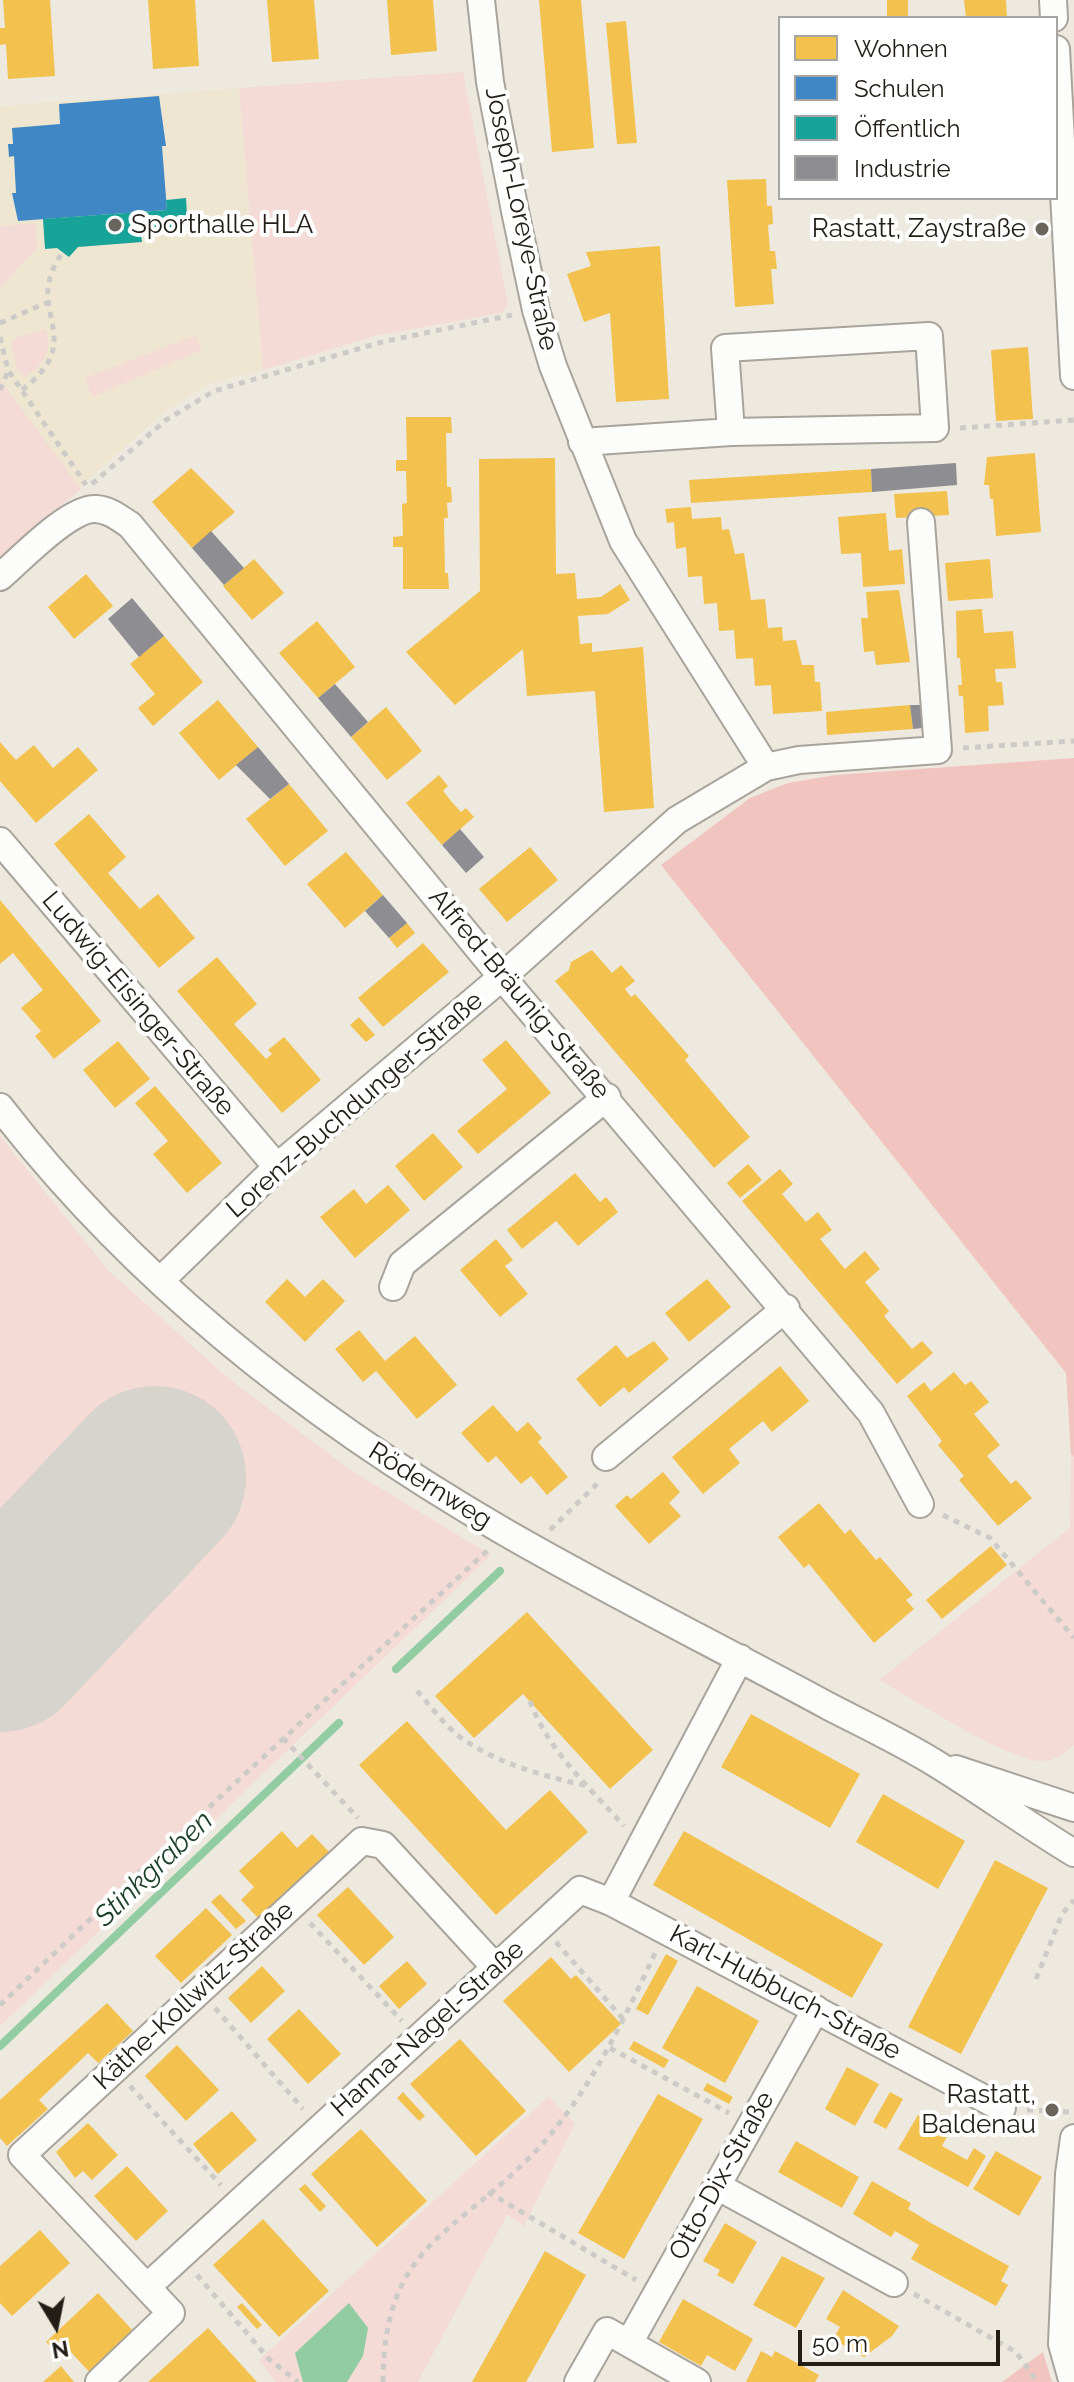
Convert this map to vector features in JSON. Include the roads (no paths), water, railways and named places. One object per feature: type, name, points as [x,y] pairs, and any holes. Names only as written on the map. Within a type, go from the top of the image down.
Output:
[{"type":"street","name":"Joseph-Loreye-Straße","points":[[481,0],[490,82],[536,310],[582,442],[623,541],[766,767]]},
{"type":"street","points":[[1058,85],[1074,376]]},
{"type":"street","points":[[582,442],[731,432],[935,428],[929,336],[725,348],[731,432]]},
{"type":"street","name":"Alfred-Bräunig-Straße","points":[[0,577],[91,498],[130,525],[502,977],[786,1308],[871,1413],[920,1504]]},
{"type":"street","name":"Lorenz-Buchdunger-Straße","points":[[160,1281],[277,1167],[502,977],[677,820],[766,767],[799,760],[938,750],[921,522]]},
{"type":"street","name":"Ludwig-Eisinger-Straße","points":[[0,841],[277,1167]]},
{"type":"street","points":[[393,1287],[402,1264],[607,1097]]},
{"type":"street","name":"Rödernweg","points":[[0,1107],[52,1175],[160,1281],[297,1397],[396,1468],[506,1533],[935,1763],[1009,1814],[1074,1853]]},
{"type":"street","points":[[606,1457],[786,1308]]},
{"type":"street","points":[[611,1902],[740,1658]]},
{"type":"street","name":"Rödernweg","points":[[935,1763],[1074,1808]]},
{"type":"street","name":"Käthe-Kollwitz-Straße","points":[[148,2286],[22,2155],[362,1841],[383,1845],[495,1967]]},
{"type":"street","name":"Hanna-Nagel-Straße","points":[[148,2286],[580,1890],[611,1902]]},
{"type":"street","name":"Karl-Hubbuch-Straße","points":[[611,1902],[1002,2108]]},
{"type":"street","name":"Otto-Dix-Straße","points":[[629,2343],[816,2009]]},
{"type":"street","points":[[1072,2375],[1062,2344],[1069,2174],[1074,2138]]},
{"type":"street","points":[[717,2186],[894,2283]]},
{"type":"street","points":[[99,2382],[171,2313],[148,2286]]},
{"type":"street","points":[[578,2382],[607,2331],[629,2343],[657,2372],[697,2382]]},
{"type":"waterway","name":"Stinkgraben","points":[[396,1669],[500,1571]]},
{"type":"waterway","name":"Stinkgraben","points":[[0,2046],[339,1723]]},
{"type":"place","name":"Sporthalle HLA","points":[[115,225]]},
{"type":"place","name":"Rastatt, Zaystraße","points":[[1042,229]]},
{"type":"place","name":"Rastatt, Baldenau","points":[[1052,2110]]}]
